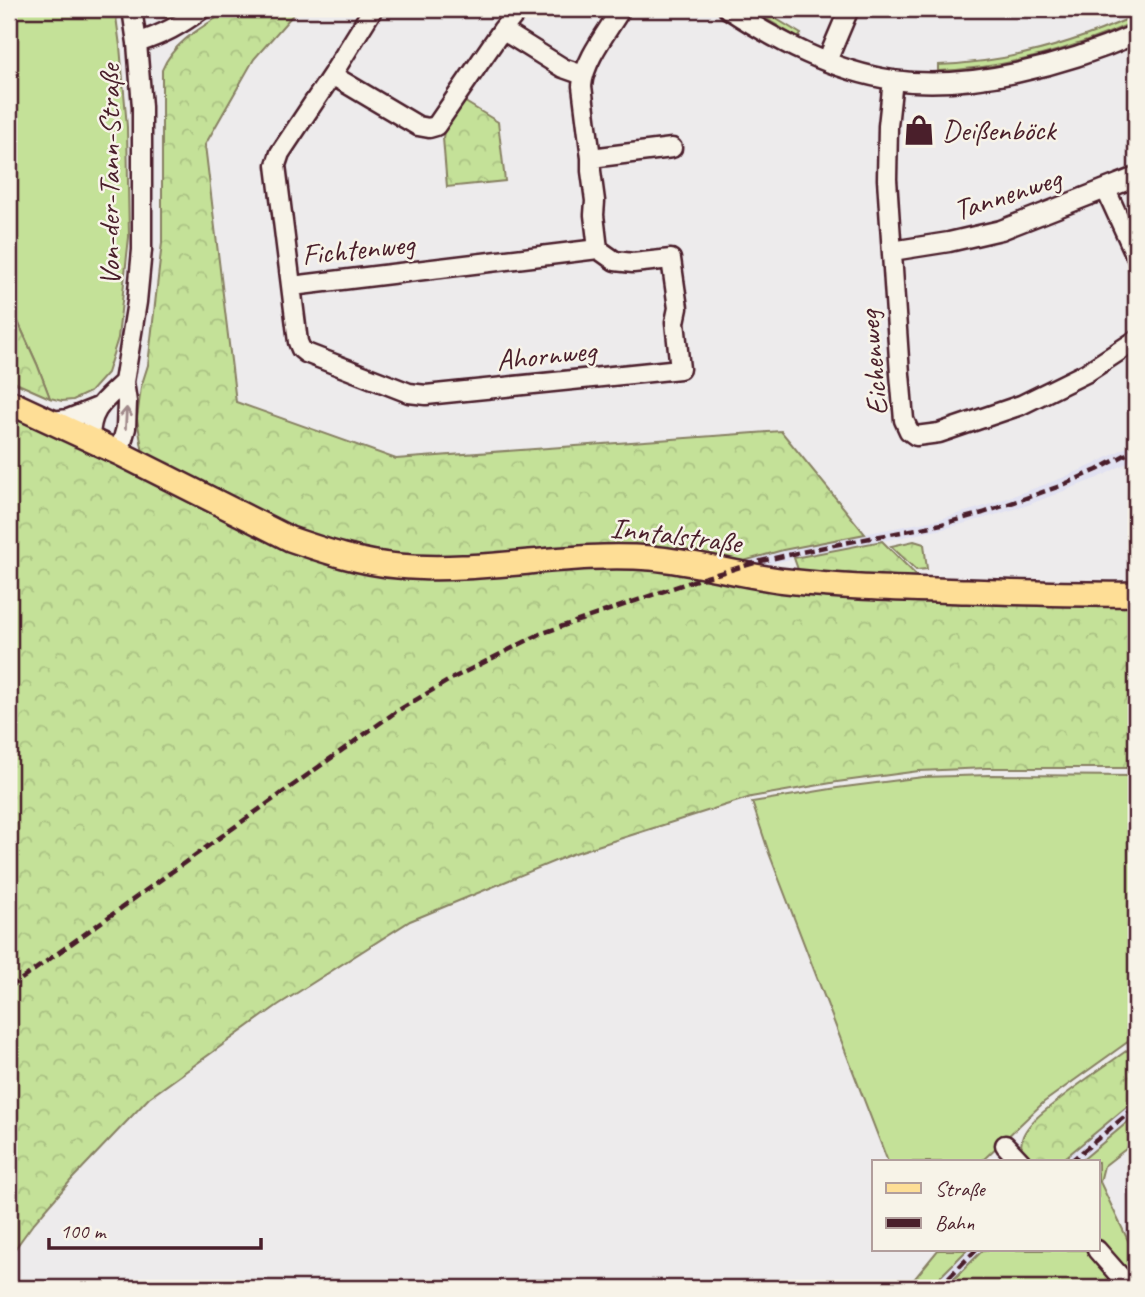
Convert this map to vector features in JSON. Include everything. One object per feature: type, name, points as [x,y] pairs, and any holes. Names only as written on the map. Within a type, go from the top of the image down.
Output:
[{"type":"main road","name":"Inntalstraße","points":[[9,402],[54,421],[290,539],[348,557],[397,566],[429,568],[615,556],[688,562],[760,577],[824,585],[1023,593],[1136,594]]},
{"type":"street","points":[[133,16],[147,9]]},
{"type":"street","points":[[137,43],[164,34],[202,9]]},
{"type":"street","name":"Fichtenweg","points":[[373,9],[280,153],[276,165],[292,286],[598,249]]},
{"type":"street","points":[[332,75],[418,126],[436,126],[519,9]]},
{"type":"street","points":[[598,249],[583,75],[621,9]]},
{"type":"street","points":[[728,9],[776,38],[827,61],[856,72],[893,80],[940,82],[990,77],[1069,59],[1136,34]]},
{"type":"street","points":[[827,61],[849,9]]},
{"type":"street","name":"Von-der-Tann-Straße","points":[[119,453],[126,428],[127,402],[124,382],[142,250],[142,107],[133,16]]},
{"type":"street","points":[[502,30],[563,68],[583,75]]},
{"type":"street","name":"Eichenweg","points":[[893,80],[888,126],[887,178],[903,410],[906,427],[912,434],[916,436],[939,433],[1021,405],[1079,376],[1136,340]]},
{"type":"street","points":[[591,158],[672,148]]},
{"type":"street","name":"Tannenweg","points":[[892,251],[949,242],[1001,229],[1136,177]]},
{"type":"street","points":[[1106,190],[1136,256]]},
{"type":"street","name":"Ahornweg","points":[[292,286],[301,349],[409,393],[426,396],[680,369],[675,322],[678,308],[671,259],[633,263],[615,261],[598,249]]},
{"type":"street","points":[[54,421],[68,419],[98,407],[124,382]]},
{"type":"street","points":[[90,439],[90,427],[98,407]]},
{"type":"street","points":[[1005,1144],[1019,1160]]},
{"type":"street","points":[[1099,1252],[1133,1288]]},
{"type":"shaded area","points":[[1136,442],[1136,458],[1100,477],[1025,506],[943,529],[754,568],[733,564],[783,550],[940,519],[982,507],[1095,464]]},
{"type":"shaded area","points":[[1136,1099],[1136,1115],[1082,1160],[1062,1160]]},
{"type":"shaded area","points":[[965,1252],[981,1252],[945,1288],[929,1288]]},
{"type":"green space","points":[[9,9],[115,9],[127,127],[129,237],[118,338],[107,373],[90,392],[73,400],[50,398],[9,302]]},
{"type":"green space","points":[[158,9],[184,9],[166,17],[154,14]]},
{"type":"green space","points":[[231,9],[298,9],[254,59],[205,145],[236,402],[396,459],[781,431],[865,534],[783,550],[733,564],[434,562],[318,542],[144,459],[137,419],[141,387],[148,365],[162,243],[162,70],[167,59],[183,42],[201,27]]},
{"type":"green space","points":[[750,9],[760,9],[801,34],[798,38]]},
{"type":"green space","points":[[1132,17],[1134,22],[1111,32],[1038,56],[988,66],[938,71],[938,65],[1013,56],[1062,44]]},
{"type":"green space","points":[[462,100],[498,122],[505,181],[447,187],[443,138],[445,125]]},
{"type":"green space","points":[[9,302],[37,364],[50,398],[9,380]]},
{"type":"green space","points":[[9,412],[316,554],[605,562],[1136,601],[1136,768],[919,771],[751,797],[572,854],[410,921],[278,1005],[149,1098],[72,1179],[9,1257]]},
{"type":"green space","points":[[882,541],[923,582],[800,575],[794,558]]},
{"type":"green space","points":[[914,541],[924,544],[927,569],[916,570],[891,546]]},
{"type":"green space","points":[[1136,776],[1136,1036],[1044,1102],[983,1160],[887,1160],[769,853],[752,802],[923,777]]},
{"type":"green space","points":[[1136,1044],[1136,1099],[1062,1160],[1027,1160],[1021,1144],[1025,1132],[1032,1122]]},
{"type":"green space","points":[[1136,1115],[1136,1141],[1104,1166],[1100,1182],[1100,1160],[1082,1160]]},
{"type":"green space","points":[[1100,1182],[1136,1257],[1136,1273],[1129,1280],[1100,1245]]},
{"type":"green space","points":[[936,1252],[965,1252],[929,1288],[907,1288]]},
{"type":"green space","points":[[981,1252],[1093,1252],[1125,1288],[945,1288]]},
{"type":"railway","points":[[9,988],[397,711],[453,678],[540,634],[693,581],[761,561],[983,513],[1060,486],[1136,449]]},
{"type":"railway","points":[[1072,1160],[1136,1107]]},
{"type":"railway","points":[[938,1288],[974,1252]]},
{"type":"place","name":"Deißenböck","points":[[919,130]]}]
